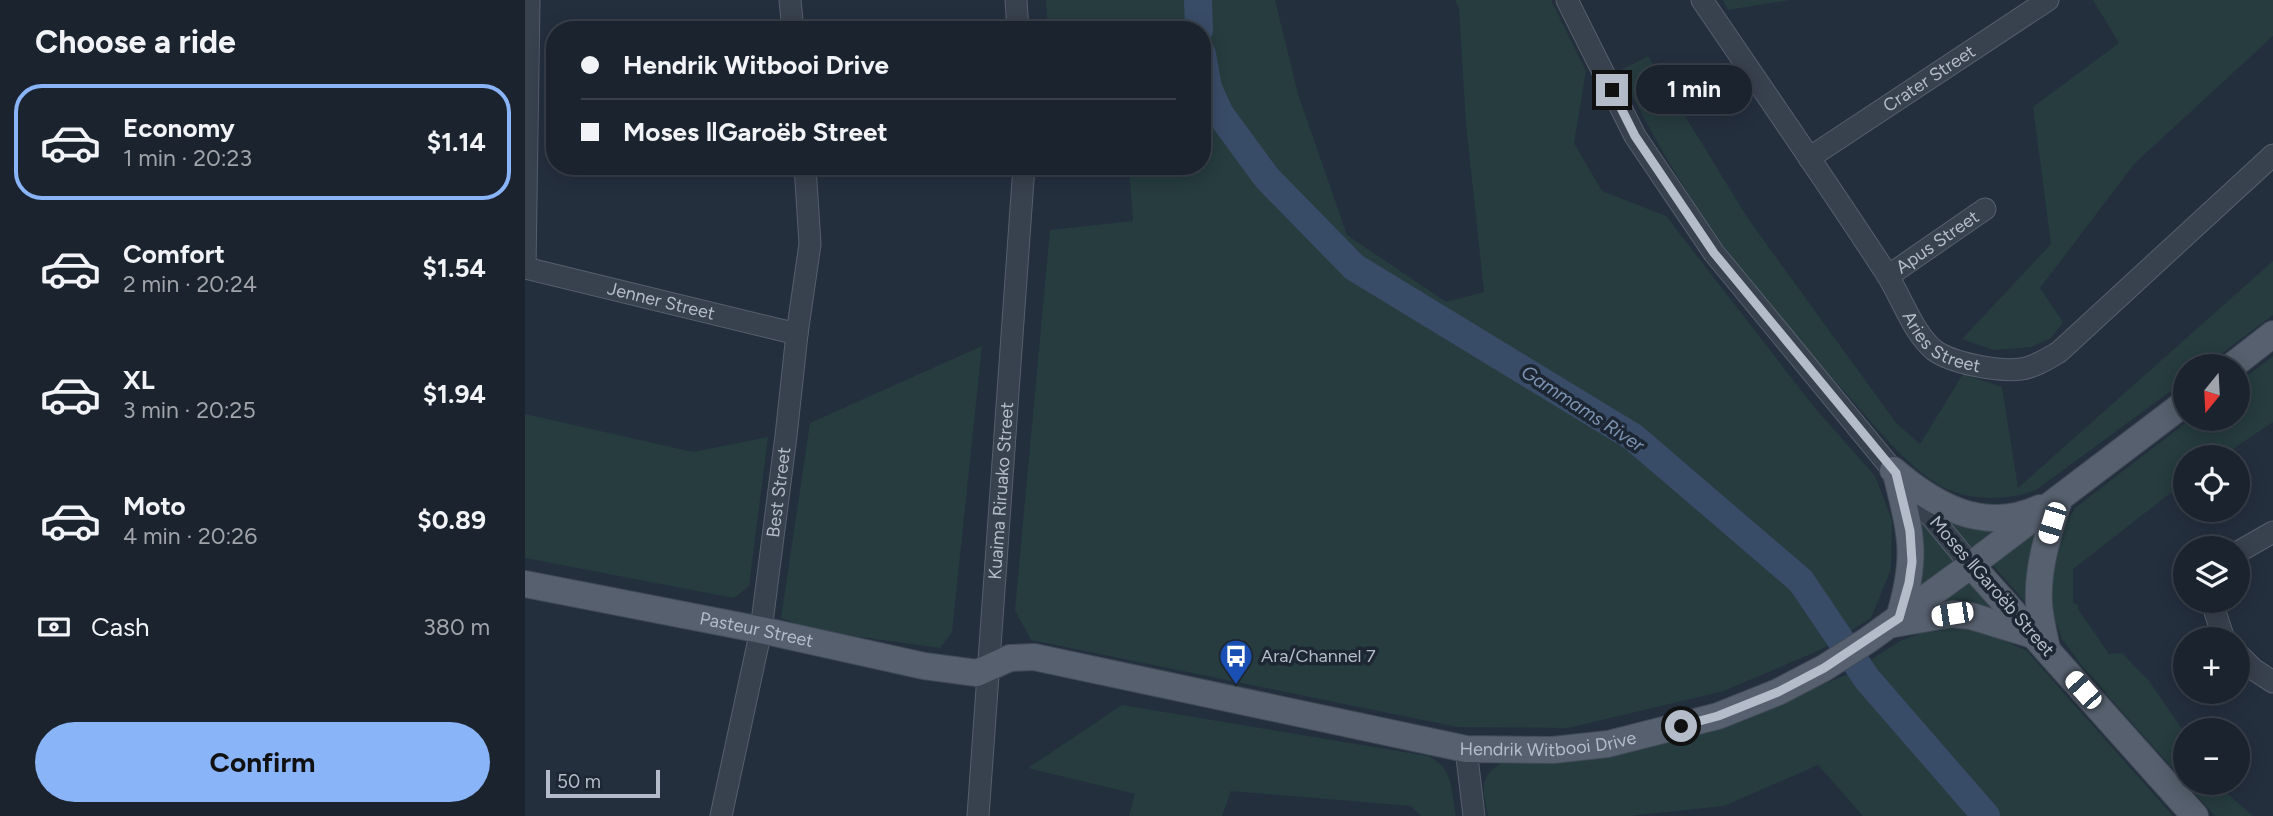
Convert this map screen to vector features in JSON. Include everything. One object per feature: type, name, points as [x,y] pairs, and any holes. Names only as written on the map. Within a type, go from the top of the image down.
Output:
[{"type":"main road","points":[[2247,354],[2273,334]]},
{"type":"main road","name":"Hendrik Witbooi Drive","points":[[989,669],[1010,658],[1034,657],[1466,749],[1553,750],[1608,744],[1718,716],[1778,692],[1824,668],[1868,640],[1971,565],[2173,412]]},
{"type":"main road","points":[[1894,471],[1919,492],[1946,508],[1966,515],[2025,515],[2061,498]]},
{"type":"main road","points":[[1894,471],[1910,531],[1912,562],[1909,583],[1894,621],[1952,614],[1971,616],[2041,642],[2039,583],[2045,547],[2061,498]]},
{"type":"main road","name":"Moses ǁGaroëb Street","points":[[1971,565],[2195,816]]},
{"type":"main road","name":"Pasteur Street","points":[[525,584],[761,630],[924,666],[977,673],[989,669]]},
{"type":"street","points":[[525,268],[529,0]]},
{"type":"street","points":[[790,0],[792,21]]},
{"type":"street","points":[[1016,0],[1017,21]]},
{"type":"street","name":"Moses ǁGaroëb Street","points":[[1567,0],[1635,136],[1714,253],[1971,565]]},
{"type":"street","name":"Aries Street","points":[[1702,0],[1888,276],[1924,340],[1949,358],[2002,369],[2021,369],[2059,352],[2273,155]]},
{"type":"street","name":"Crater Street","points":[[1809,158],[2048,0]]},
{"type":"street","name":"Best Street","points":[[721,816],[761,630],[810,244],[806,175]]},
{"type":"street","name":"Kuaima Riruako Street","points":[[978,816],[1023,175]]},
{"type":"street","name":"Apus Street","points":[[1888,276],[1985,209]]},
{"type":"street","name":"Jenner Street","points":[[525,268],[797,334]]},
{"type":"street","points":[[2250,544],[2273,532]]},
{"type":"street","points":[[2250,666],[2273,682]]},
{"type":"street","points":[[1466,749],[1474,816]]},
{"type":"green space","points":[[1046,0],[1275,0],[1298,94],[1347,235],[1446,302],[1484,292],[1466,124],[1459,8],[1455,0],[1551,0],[1586,71],[1574,143],[1602,191],[1666,216],[1814,407],[1875,476],[1892,520],[1891,569],[1871,618],[1820,650],[1724,691],[1568,728],[1457,727],[1031,640],[1015,610],[1050,230],[1133,221],[1130,175],[1211,175],[1211,21],[1047,21]]},
{"type":"green space","points":[[1723,0],[1790,0],[1728,10]]},
{"type":"green space","points":[[2093,0],[2273,0],[2273,36],[2135,163],[2040,288],[2063,322],[2051,338],[2031,347],[1993,350],[1962,339],[2051,244],[2033,107],[2119,43]]},
{"type":"green space","points":[[1648,56],[1749,220],[1897,424],[1920,444],[1963,374],[2002,387],[2018,488],[2273,261],[2273,315],[2221,354],[2173,354],[2173,390],[2036,490],[2001,498],[1954,492],[1917,469],[1905,458],[1771,307],[1733,259],[1687,192],[1619,71]]},
{"type":"green space","points":[[982,346],[952,632],[940,648],[818,631],[781,618],[810,423]]},
{"type":"green space","points":[[2273,356],[2273,422],[2239,445],[2173,445],[2173,491],[2073,569],[2073,603],[2078,605],[2078,609],[2109,654],[2122,653],[2149,681],[2174,718],[2173,769],[2085,670],[2062,639],[2049,602],[2049,586],[2063,527],[2075,508],[2175,431],[2251,430],[2251,373]]},
{"type":"green space","points":[[525,414],[693,452],[768,437],[749,586],[734,598],[525,558]]},
{"type":"green space","points":[[1938,509],[2013,518],[1975,551]]},
{"type":"green space","points":[[1910,510],[1955,561],[1906,598]]},
{"type":"green space","points":[[2047,517],[2037,616],[1992,564]]},
{"type":"green space","points":[[1973,580],[2011,622],[1928,612]]},
{"type":"green space","points":[[1938,627],[1979,629],[2027,651],[2173,816],[1863,816],[1818,765],[1724,806],[1629,816],[1488,816],[1484,784],[1490,772],[1505,761],[1749,715],[1851,673],[1900,641]]},
{"type":"green space","points":[[1122,705],[1428,756],[1447,773],[1456,816],[1421,816],[1411,806],[1231,791],[1222,816],[1129,816],[1135,794],[1028,768]]},
{"type":"green space","points":[[2196,795],[2229,795],[2253,816],[2215,816]]},
{"type":"waterway","name":"Gammams River","points":[[1198,0],[1199,21]]},
{"type":"waterway","name":"Gammams River","points":[[1211,94],[1220,114],[1267,178],[1354,267],[1633,437],[1801,581],[1867,679],[1986,816]]},
{"type":"place","name":"Ara/Channel 7","points":[[1236,686]]},
{"type":"route","points":[[1612,90],[1635,136],[1714,253],[1896,473],[1910,531],[1912,562],[1899,618],[1824,668],[1778,692],[1718,716],[1681,726]]}]
